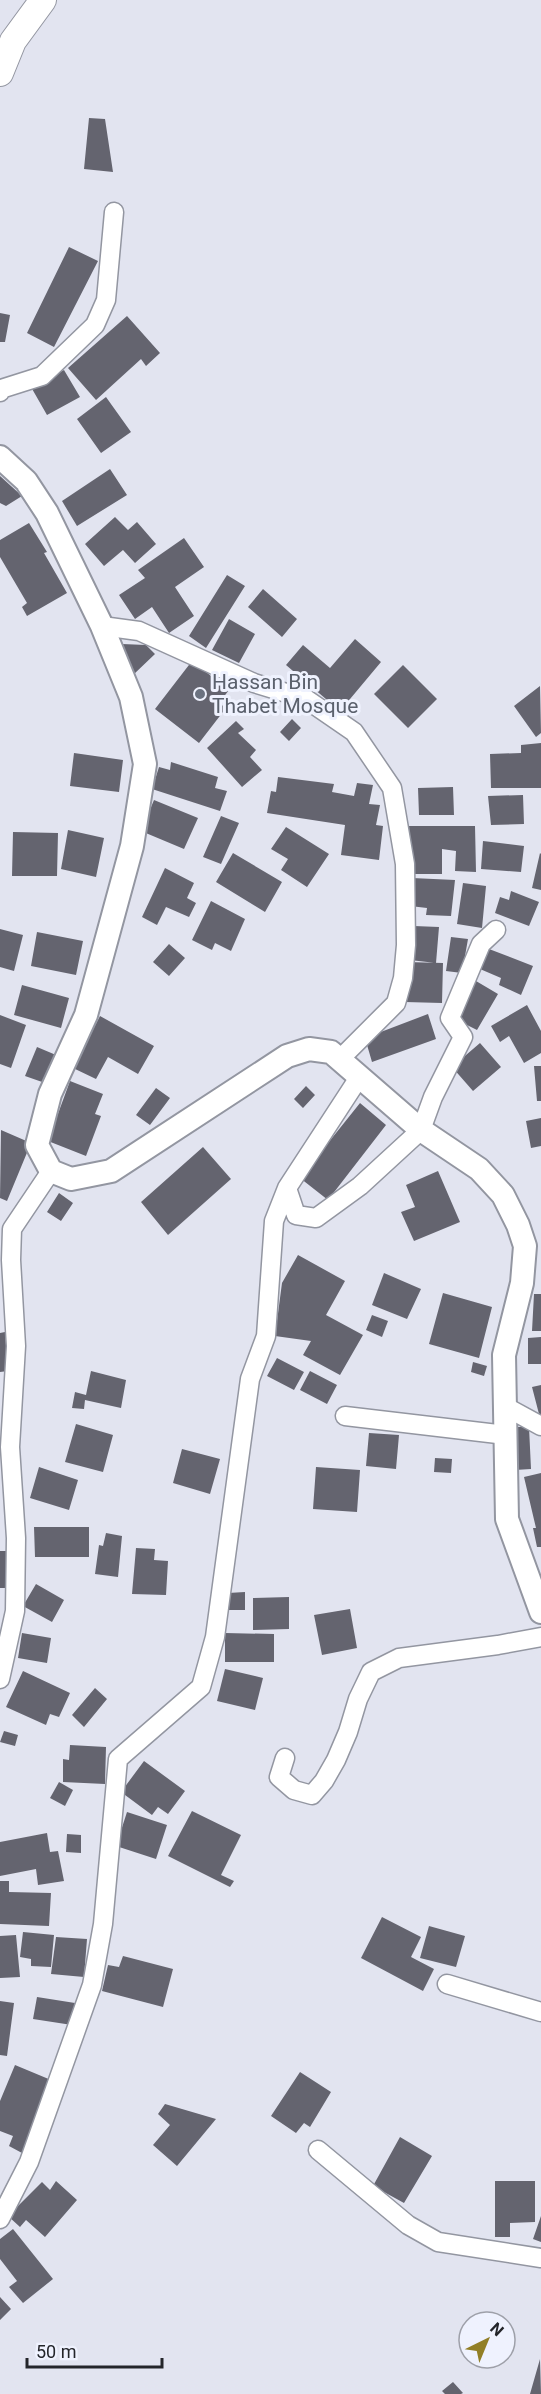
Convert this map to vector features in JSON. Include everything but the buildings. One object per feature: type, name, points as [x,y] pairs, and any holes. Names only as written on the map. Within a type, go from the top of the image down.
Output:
[{"type":"main road","points":[[0,73],[13,41],[43,0]]},
{"type":"street","points":[[0,392],[1,389],[42,376],[95,325],[106,300],[114,212]]},
{"type":"street","points":[[0,457],[26,481],[47,513],[102,627],[131,697],[145,764],[132,846],[86,1015],[50,1094],[37,1145],[51,1171],[71,1179],[111,1172],[287,1056],[309,1049],[331,1052],[421,1130],[479,1169],[503,1195],[518,1225],[525,1246],[522,1283],[504,1355],[507,1519],[541,1612]]},
{"type":"street","points":[[102,627],[139,631],[254,683],[306,699],[354,732],[392,788],[405,864],[406,945],[403,978],[396,1002],[340,1059]]},
{"type":"street","points":[[286,1188],[296,1215],[316,1218],[360,1186],[421,1130],[433,1097],[463,1037],[450,1018],[481,944],[496,930]]},
{"type":"street","points":[[0,2219],[29,2162],[92,1985],[103,1924],[118,1760],[201,1687],[207,1667],[215,1637],[250,1379],[266,1336],[274,1221],[286,1188],[360,1076]]},
{"type":"street","points":[[0,1679],[15,1611],[16,1538],[10,1448],[16,1346],[11,1260],[12,1229],[51,1171]]},
{"type":"street","points":[[506,1407],[541,1426]]},
{"type":"street","points":[[345,1416],[506,1435]]},
{"type":"street","points":[[285,1758],[279,1777],[294,1790],[312,1795],[324,1781],[336,1760],[358,1699],[371,1672],[399,1658],[541,1637]]},
{"type":"street","points":[[447,1984],[541,2012]]},
{"type":"street","points":[[318,2150],[408,2225],[438,2242],[541,2258]]},
{"type":"place","name":"Hassan Bin Thabet Mosque","points":[[200,694]]}]
